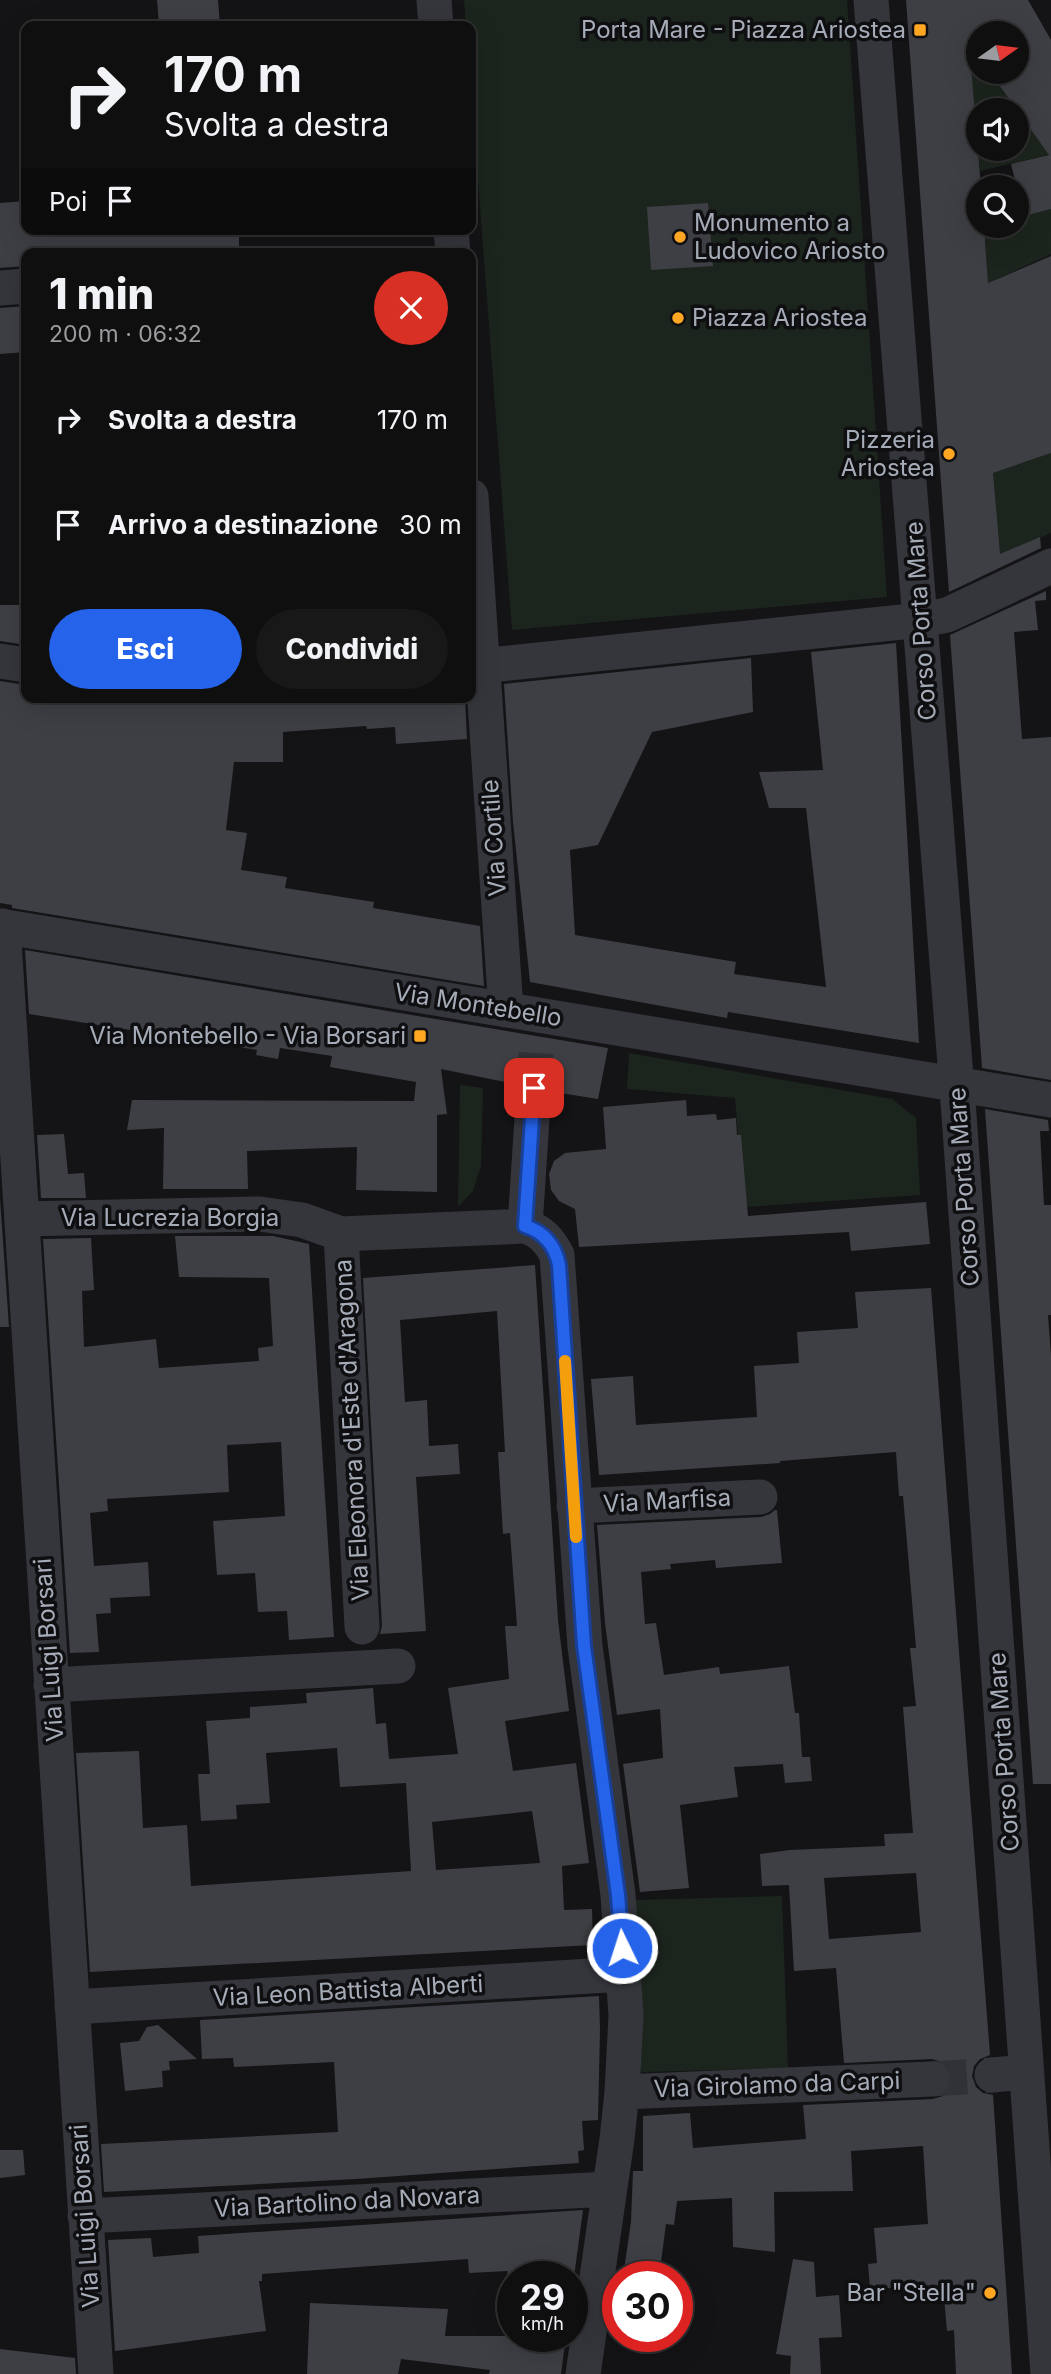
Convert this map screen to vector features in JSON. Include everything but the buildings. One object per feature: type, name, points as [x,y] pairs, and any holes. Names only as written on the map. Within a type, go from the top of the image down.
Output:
[{"type":"street","points":[[434,0],[436,21]]},
{"type":"street","name":"Corso Porta Mare","points":[[871,0],[956,1084],[1048,2374]]},
{"type":"street","points":[[0,288],[21,286]]},
{"type":"street","points":[[476,638],[477,667],[921,620],[947,615],[1051,566]]},
{"type":"street","points":[[0,661],[21,664]]},
{"type":"street","name":"Via Cortile","points":[[477,667],[527,1020]]},
{"type":"street","name":"Via Montebello","points":[[1,926],[527,1020],[1051,1100]]},
{"type":"street","name":"Via Luigi Borsari","points":[[1,926],[96,2374]]},
{"type":"street","points":[[534,1088],[525,1226],[544,1236],[557,1255],[559,1265],[584,1646],[618,1895],[626,2016],[622,2092],[583,2374]]},
{"type":"street","name":"Via Lucrezia Borgia","points":[[22,1219],[260,1214],[302,1220],[341,1234],[525,1226]]},
{"type":"street","name":"Via Eleonora d'Este d'Aragona","points":[[341,1234],[362,1627]]},
{"type":"street","name":"Via Marfisa","points":[[574,1506],[760,1497]]},
{"type":"street","points":[[51,1685],[398,1666]]},
{"type":"street","name":"Via Leon Battista Alberti","points":[[72,2007],[624,1974]]},
{"type":"street","points":[[992,2075],[1026,2072]]},
{"type":"street","name":"Via Girolamo da Carpi","points":[[622,2092],[932,2079]]},
{"type":"street","name":"Via Bartolino da Novara","points":[[85,2216],[609,2189]]},
{"type":"shaded area","name":"Piazza Ariostea","points":[[464,0],[847,0],[887,597],[512,630],[476,153],[476,21],[466,21]]},
{"type":"shaded area","points":[[969,84],[1011,84],[1019,98],[974,98]]},
{"type":"shaded area","points":[[1029,115],[1051,154],[1029,159]]},
{"type":"shaded area","points":[[979,161],[1022,161],[980,171]]},
{"type":"shaded area","points":[[1051,209],[1051,254],[988,283],[985,238],[1029,238],[1029,214]]},
{"type":"shaded area","points":[[1051,453],[1051,533],[999,555],[993,473]]},
{"type":"shaded area","points":[[19,518],[21,518],[21,596]]},
{"type":"shaded area","points":[[629,1053],[892,1099],[916,1118],[920,1195],[744,1207],[735,1098],[627,1089]]},
{"type":"shaded area","points":[[460,1085],[483,1088],[481,1166],[473,1191],[458,1207]]},
{"type":"shaded area","points":[[782,1896],[788,2068],[641,2072],[635,1900]]},
{"type":"tunnel","points":[[534,1088],[537,1036]]},
{"type":"tunnel","points":[[932,2079],[992,2075]]},
{"type":"slow traffic","points":[[565,1361],[576,1537]]},
{"type":"place","name":"Porta Mare - Piazza Ariostea","points":[[920,30]]},
{"type":"place","name":"Monumento a Ludovico Ariosto","points":[[680,237]]},
{"type":"place","name":"Piazza Ariostea","points":[[678,318]]},
{"type":"place","name":"Pizzeria Ariostea","points":[[949,454]]},
{"type":"place","name":"Via Montebello - Via Borsari","points":[[420,1036]]},
{"type":"place","name":"Bar \"Stella\"","points":[[990,2293]]},
{"type":"route","points":[[534,1088],[525,1226],[544,1236],[557,1255],[559,1265],[584,1646],[618,1895],[622,1948]]}]
